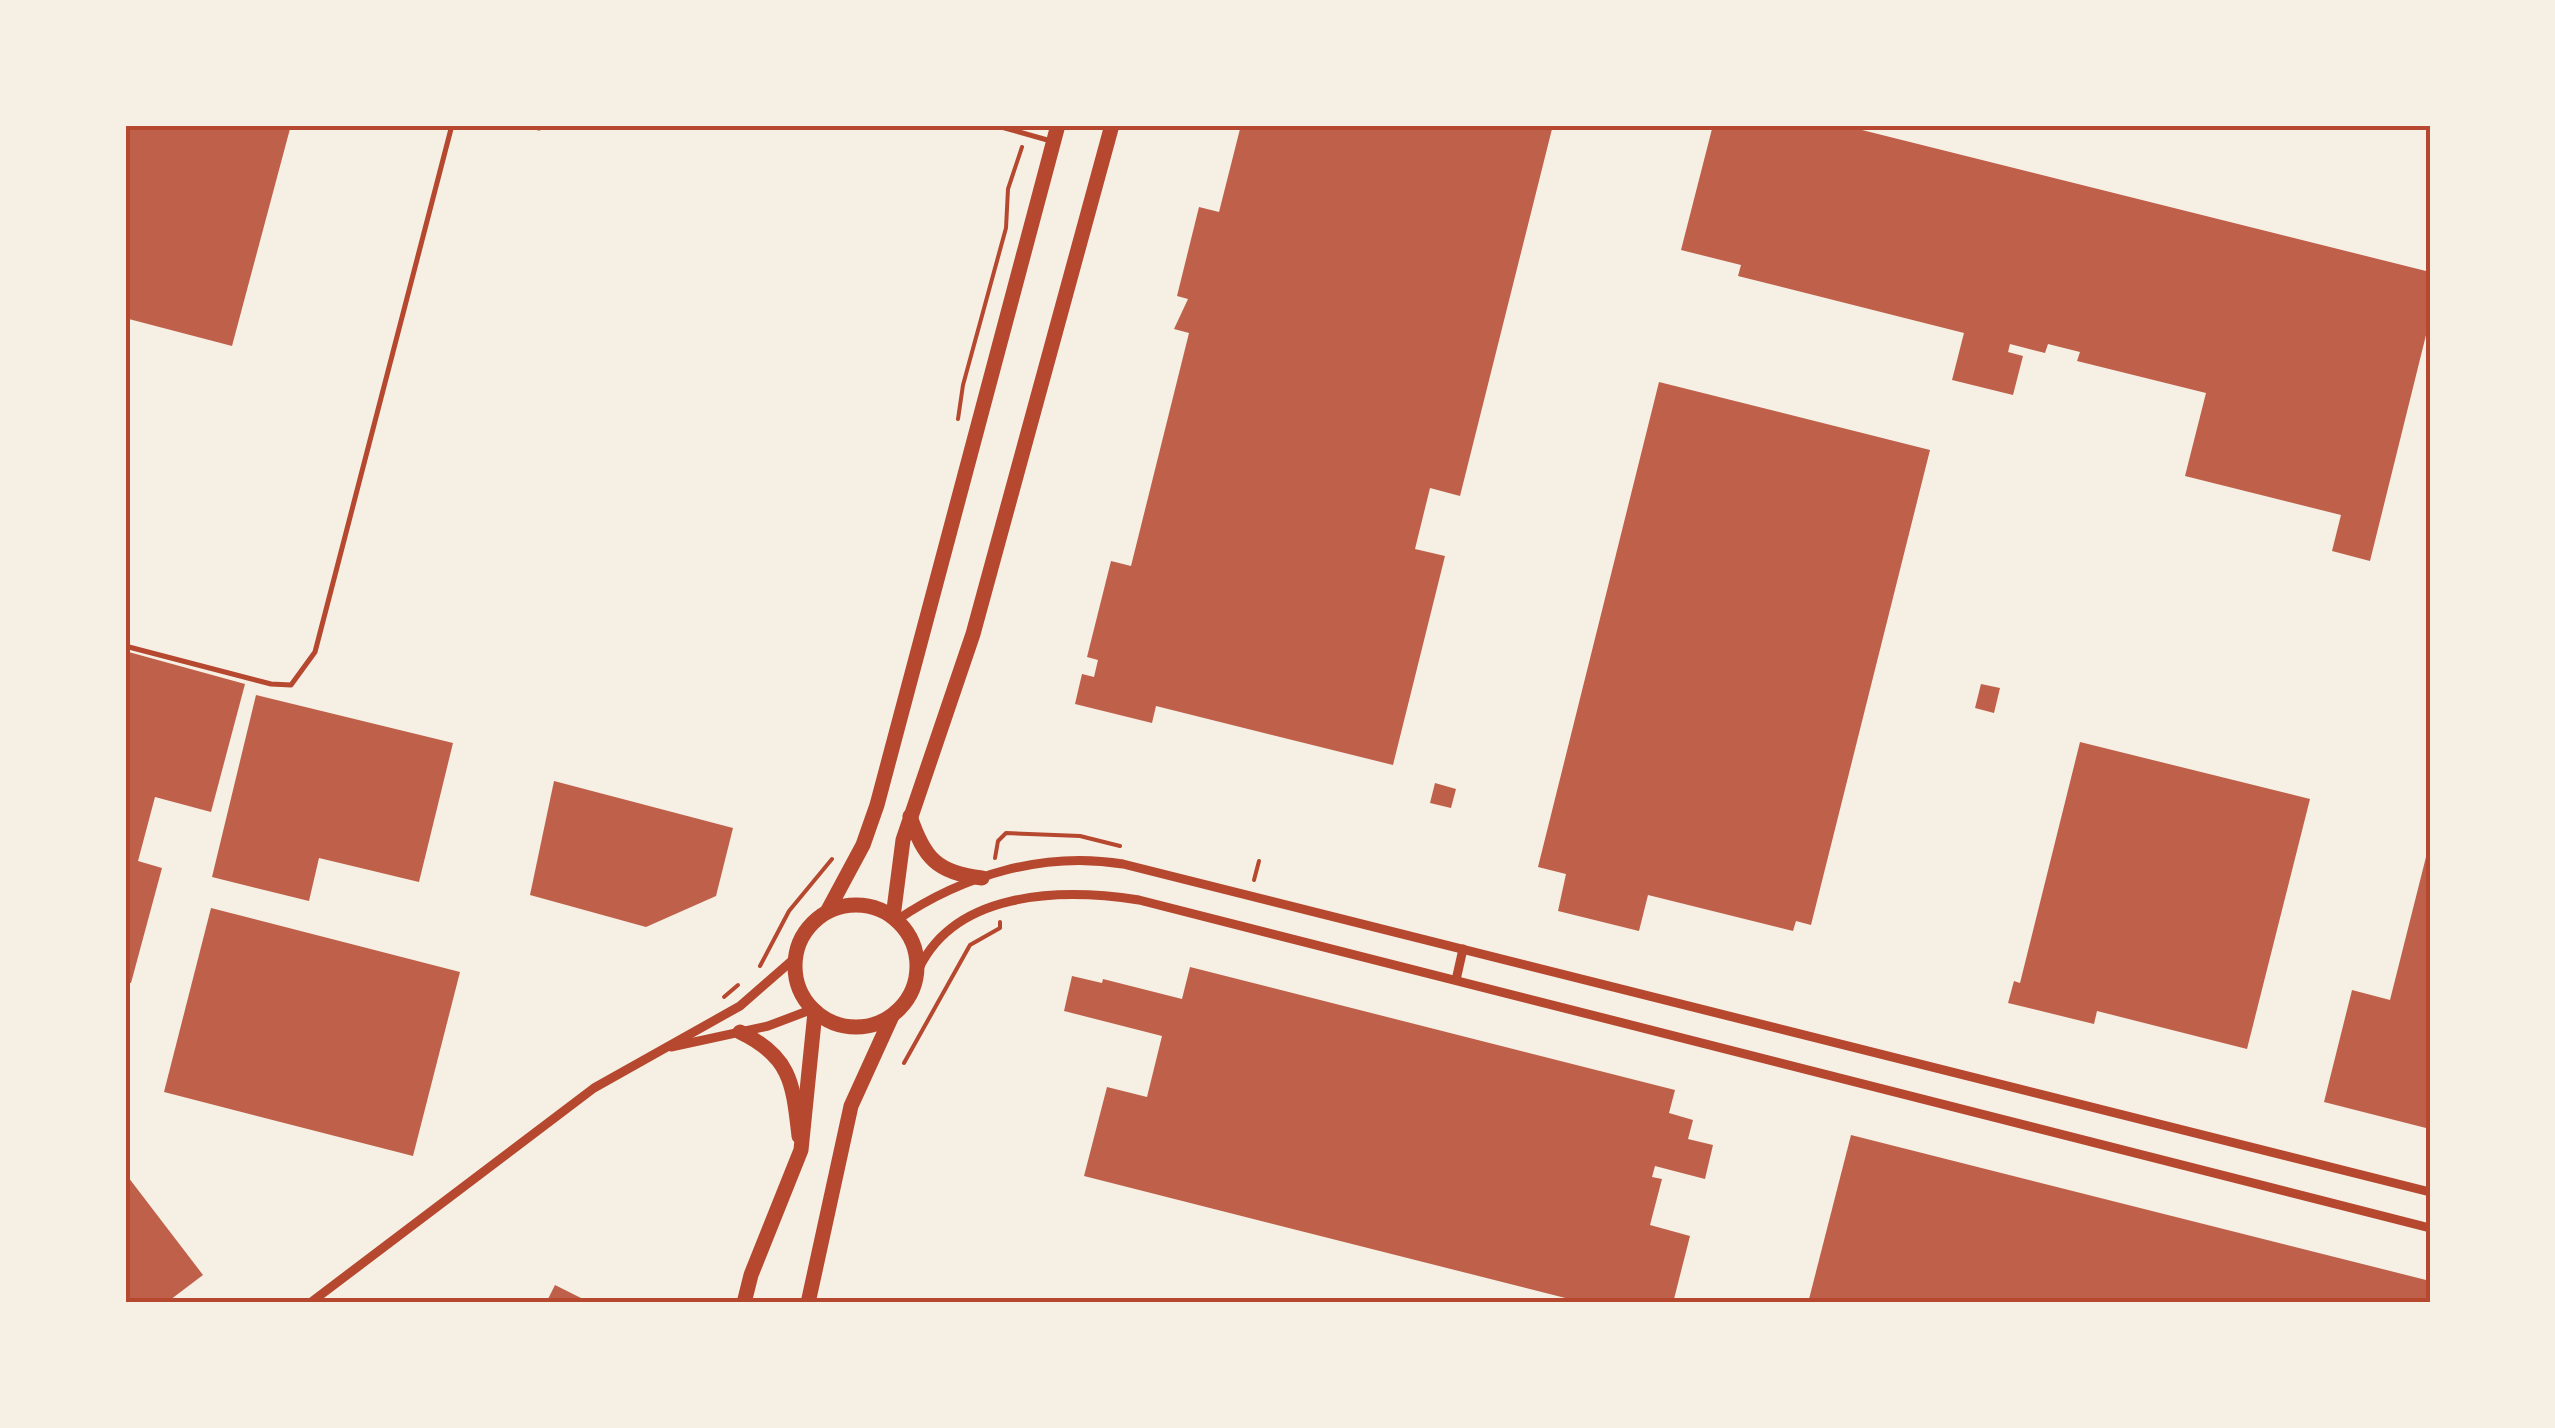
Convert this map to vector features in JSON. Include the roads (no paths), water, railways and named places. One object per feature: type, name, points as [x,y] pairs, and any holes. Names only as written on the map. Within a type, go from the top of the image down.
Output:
[{"type":"main road","points":[[894,1013],[860,1026],[836,1023],[814,1011],[798,986],[796,958],[805,931],[826,912],[863,844],[877,805],[1058,125]]},
{"type":"main road","points":[[895,919],[910,816],[973,634],[1112,125]]},
{"type":"main road","points":[[910,816],[921,850],[931,862],[951,874],[982,878]]},
{"type":"main road","points":[[808,1303],[851,1106],[894,1013],[908,996],[916,976],[912,941],[895,919],[862,905],[826,912]]},
{"type":"main road","points":[[744,1303],[750,1274],[800,1150],[814,1011]]},
{"type":"main road","points":[[740,1032],[762,1043],[783,1064],[791,1082],[800,1150]]},
{"type":"street","points":[[895,919],[982,878],[1034,864],[1102,860],[2430,1192]]},
{"type":"street","points":[[916,976],[924,954],[950,926],[1016,900],[1074,893],[1139,900],[2430,1228]]},
{"type":"street","points":[[1456,980],[1464,949]]},
{"type":"street","points":[[310,1303],[594,1088],[740,1006],[796,958]]},
{"type":"street","points":[[662,1049],[814,1011]]},
{"type":"lane","points":[[125,646],[271,684],[291,685],[315,652],[452,125]]},
{"type":"lane","points":[[529,125],[539,128]]},
{"type":"lane","points":[[994,125],[1054,142]]}]
